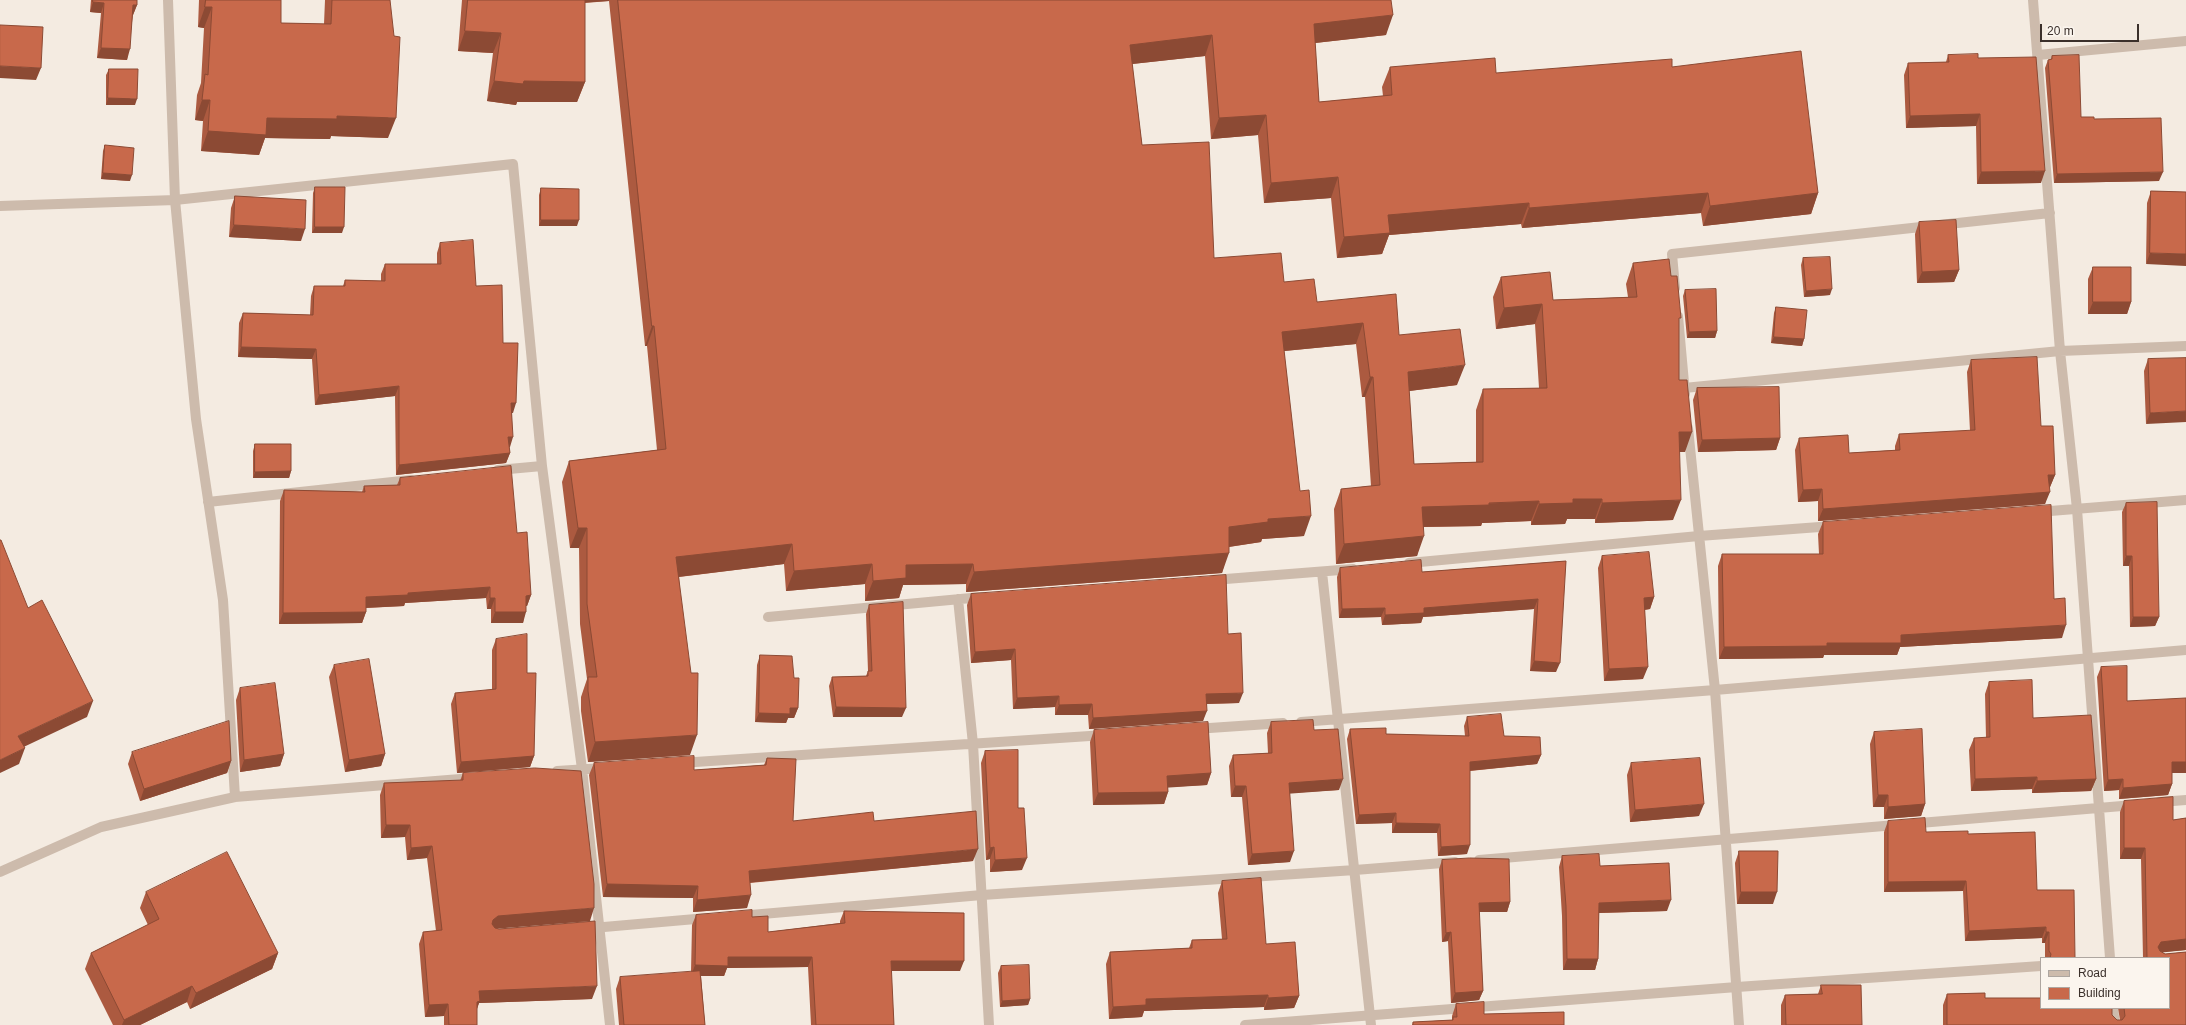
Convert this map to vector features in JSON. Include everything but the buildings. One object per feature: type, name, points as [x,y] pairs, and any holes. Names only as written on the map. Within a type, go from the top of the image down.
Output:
[{"type":"street","points":[[168,0],[175,200],[196,419],[223,600],[235,797]]},
{"type":"street","points":[[2032,0],[2038,55],[2060,351],[2077,509],[2110,957]]},
{"type":"street","points":[[2038,55],[2186,41]]},
{"type":"street","points":[[0,206],[175,200],[513,164],[542,466],[582,769],[601,927],[610,1025]]},
{"type":"street","points":[[1686,404],[1672,254],[2050,213]]},
{"type":"street","points":[[1684,388],[2060,351],[2186,346]]},
{"type":"street","points":[[1687,419],[1715,690],[1740,1025]]},
{"type":"street","points":[[486,472],[542,466]]},
{"type":"street","points":[[208,502],[423,478]]},
{"type":"street","points":[[2030,513],[2186,500]]},
{"type":"street","points":[[1400,564],[1699,536],[1841,526]]},
{"type":"street","points":[[1203,580],[1361,568]]},
{"type":"street","points":[[1322,572],[1370,1020]]},
{"type":"street","points":[[768,617],[989,597]]},
{"type":"street","points":[[958,599],[973,744],[989,1025]]},
{"type":"street","points":[[1187,730],[1715,690],[2088,657],[2186,650]]},
{"type":"street","points":[[670,764],[1116,734]]},
{"type":"street","points":[[543,772],[614,767]]},
{"type":"street","points":[[0,872],[101,827],[235,797],[480,777]]},
{"type":"street","points":[[570,929],[982,895],[1355,870],[2186,800]]},
{"type":"street","points":[[1245,1025],[1370,1020],[1737,987],[2040,966]]},
{"type":"street","points":[[2113,1009],[2115,1025]]}]
